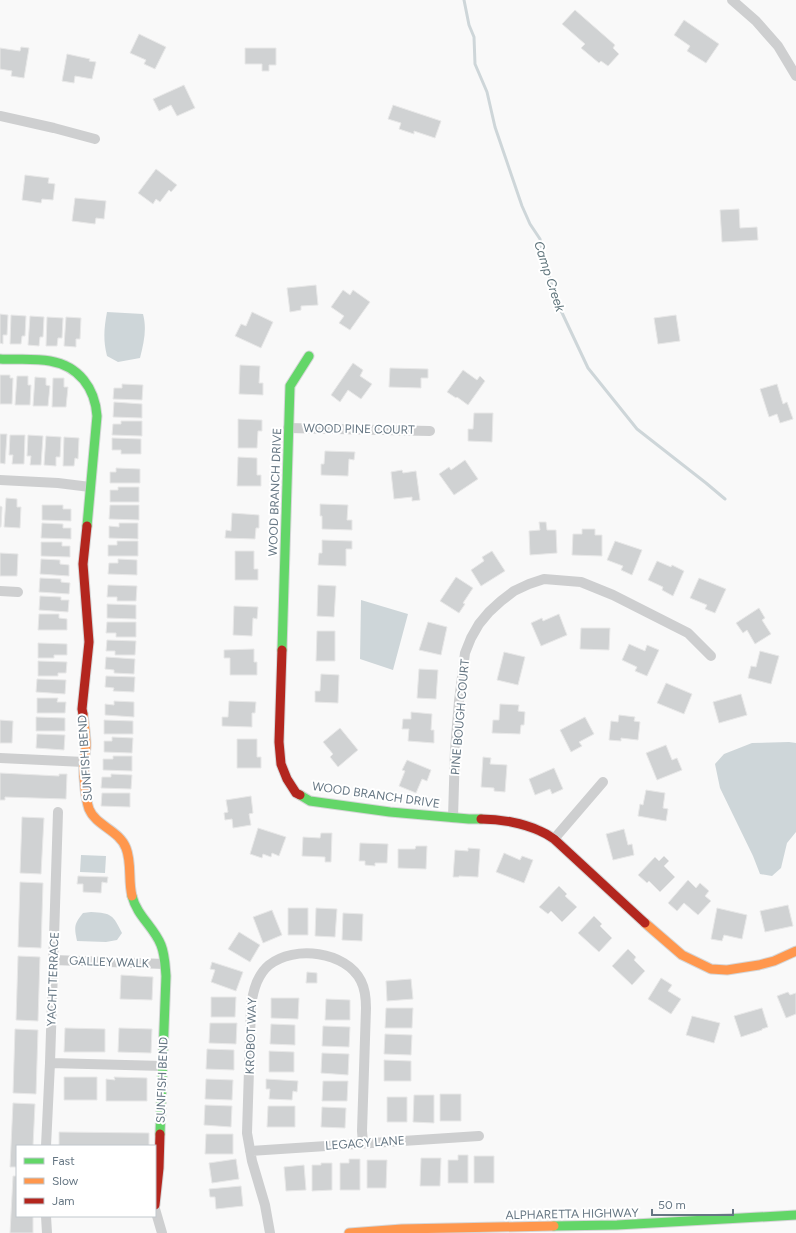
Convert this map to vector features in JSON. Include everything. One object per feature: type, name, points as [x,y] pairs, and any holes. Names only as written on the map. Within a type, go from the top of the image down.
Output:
[{"type":"street","points":[[732,0],[756,21],[778,46],[796,76]]},
{"type":"street","points":[[0,116],[95,138]]},
{"type":"street","name":"WOOD BRANCH DRIVE","points":[[310,356],[290,386],[288,428],[279,742],[282,764],[287,779],[296,792],[310,801],[390,812],[453,818],[494,819],[541,831],[554,839],[567,850],[632,912],[682,955],[711,969],[727,970],[759,966],[796,951]]},
{"type":"street","name":"SUNFISH BEND","points":[[0,359],[54,362],[72,370],[87,384],[96,401],[97,411],[83,564],[89,642],[82,709],[86,744],[84,762],[85,782],[89,808],[94,818],[115,833],[124,844],[130,866],[131,891],[134,902],[139,913],[158,939],[165,964],[166,976],[163,1066],[156,1186]]},
{"type":"street","name":"WOOD PINE COURT","points":[[288,428],[430,431]]},
{"type":"street","points":[[0,480],[58,483],[90,487]]},
{"type":"street","name":"PINE BOUGH COURT","points":[[453,818],[459,701],[465,653],[479,624],[489,612],[514,591],[544,579],[581,582],[613,595],[688,633],[711,656]]},
{"type":"street","points":[[0,591],[18,592]]},
{"type":"street","points":[[0,758],[84,762]]},
{"type":"street","points":[[554,839],[603,782]]},
{"type":"street","name":"YACHT TERRACE","points":[[46,1145],[58,812]]},
{"type":"street","name":"KROBOT WAY","points":[[270,1233],[265,1205],[255,1172],[247,1133],[251,1006],[254,988],[261,974],[275,961],[290,955],[324,955],[346,963],[357,974],[363,986],[366,1008],[362,1130],[363,1143]]},
{"type":"street","name":"GALLEY WALK","points":[[53,960],[165,964]]},
{"type":"street","points":[[50,1062],[163,1066]]},
{"type":"street","name":"LEGACY LANE","points":[[250,1151],[479,1136]]},
{"type":"street","points":[[156,1212],[162,1233]]},
{"type":"street","name":"ALPHARETTA HIGHWAY","points":[[349,1233],[402,1229],[636,1229],[796,1214]]},
{"type":"street","points":[[46,1217],[47,1233]]},
{"type":"shaded area","points":[[107,312],[143,314],[145,325],[140,358],[118,362],[107,356],[104,334]]},
{"type":"shaded area","points":[[361,600],[408,614],[393,670],[360,659]]},
{"type":"shaded area","points":[[752,743],[796,743],[796,832],[787,843],[781,868],[772,876],[760,874],[753,856],[720,788],[715,764],[724,754]]},
{"type":"shaded area","points":[[81,855],[106,856],[105,873],[80,872]]},
{"type":"shaded area","points":[[91,912],[108,914],[114,919],[122,933],[117,940],[106,942],[77,941],[75,929],[76,923],[83,913]]},
{"type":"building","points":[[575,10],[615,45],[613,48],[619,54],[608,66],[601,61],[599,63],[581,48],[585,44],[562,24]]},
{"type":"building","points":[[684,20],[719,44],[706,63],[687,51],[690,46],[674,35]]},
{"type":"building","points":[[139,34],[166,47],[155,69],[144,64],[146,60],[130,53]]},
{"type":"building","points":[[21,47],[29,48],[24,78],[11,76],[12,71],[0,69],[0,48],[20,51]]},
{"type":"building","points":[[245,48],[276,48],[276,65],[269,65],[269,71],[262,71],[262,64],[245,64]]},
{"type":"building","points":[[67,54],[90,59],[89,61],[96,62],[92,79],[75,76],[74,83],[62,81]]},
{"type":"building","points":[[184,85],[195,108],[177,116],[171,105],[159,111],[153,99]]},
{"type":"building","points":[[393,105],[441,121],[435,138],[414,131],[414,134],[399,129],[401,123],[388,119]]},
{"type":"building","points":[[156,169],[177,185],[171,192],[169,190],[160,202],[156,199],[153,204],[138,193]]},
{"type":"building","points":[[25,175],[49,178],[48,183],[55,184],[53,200],[42,199],[41,203],[22,200]]},
{"type":"building","points":[[75,198],[106,201],[104,219],[96,218],[95,224],[72,221]]},
{"type":"building","points":[[739,209],[740,228],[757,227],[758,240],[722,242],[720,210]]},
{"type":"building","points":[[316,285],[318,305],[301,306],[301,310],[290,312],[287,288]]},
{"type":"building","points":[[343,290],[350,295],[353,290],[370,302],[350,330],[339,323],[344,316],[331,307]]},
{"type":"building","points":[[252,312],[273,322],[261,348],[235,336],[241,324],[246,326]]},
{"type":"building","points":[[0,314],[8,315],[7,335],[3,335],[3,344],[0,343]]},
{"type":"building","points":[[11,315],[26,316],[25,336],[22,336],[21,344],[10,344]]},
{"type":"building","points":[[676,315],[680,341],[658,344],[654,318]]},
{"type":"building","points":[[30,316],[44,317],[43,337],[40,337],[39,346],[28,345]]},
{"type":"building","points":[[47,317],[63,318],[62,338],[58,338],[57,346],[46,346]]},
{"type":"building","points":[[66,317],[81,318],[80,339],[76,339],[76,347],[64,346]]},
{"type":"building","points":[[353,363],[363,370],[360,376],[372,384],[361,399],[348,390],[340,402],[331,395]]},
{"type":"building","points":[[240,365],[260,366],[259,383],[263,383],[263,395],[239,394]]},
{"type":"building","points":[[390,368],[428,369],[428,378],[421,378],[421,388],[389,387]]},
{"type":"building","points":[[463,370],[477,380],[480,376],[485,381],[468,405],[447,392]]},
{"type":"building","points":[[0,375],[10,375],[10,378],[13,378],[12,404],[0,404]]},
{"type":"building","points":[[17,376],[28,376],[28,385],[31,385],[30,405],[15,405]]},
{"type":"building","points":[[35,377],[46,378],[46,385],[50,386],[48,406],[33,406]]},
{"type":"building","points":[[53,378],[64,378],[64,387],[68,387],[66,407],[52,407]]},
{"type":"building","points":[[122,384],[143,385],[142,400],[113,399],[114,388],[122,388]]},
{"type":"building","points":[[777,384],[783,404],[787,402],[793,419],[780,423],[777,414],[769,417],[760,389]]},
{"type":"building","points":[[114,402],[142,404],[142,418],[113,417]]},
{"type":"building","points":[[474,413],[493,413],[492,442],[468,441],[468,429],[473,429]]},
{"type":"building","points":[[238,419],[262,420],[262,431],[258,431],[257,448],[238,448]]},
{"type":"building","points":[[121,421],[142,421],[142,436],[112,435],[113,424],[121,424]]},
{"type":"building","points":[[0,434],[7,434],[5,464],[0,463]]},
{"type":"building","points":[[10,435],[25,435],[24,464],[12,464],[13,455],[9,455]]},
{"type":"building","points":[[28,435],[43,436],[41,465],[30,465],[31,456],[27,456]]},
{"type":"building","points":[[46,436],[61,437],[60,457],[56,457],[56,466],[44,465]]},
{"type":"building","points":[[64,437],[79,438],[78,459],[75,458],[74,466],[63,466]]},
{"type":"building","points":[[112,438],[141,439],[141,454],[121,454],[121,450],[112,450]]},
{"type":"building","points":[[325,451],[355,452],[354,460],[349,459],[348,476],[321,475],[321,464],[324,464]]},
{"type":"building","points":[[238,457],[257,458],[257,475],[261,475],[261,486],[237,486]]},
{"type":"building","points":[[465,460],[478,479],[454,495],[439,474],[449,467],[451,470]]},
{"type":"building","points":[[116,468],[140,469],[140,483],[110,483],[110,472],[116,472]]},
{"type":"building","points":[[402,470],[403,473],[416,471],[420,500],[412,501],[412,497],[394,499],[391,472]]},
{"type":"building","points":[[118,487],[139,487],[139,502],[110,502],[110,490],[118,490]]},
{"type":"building","points":[[6,498],[17,499],[17,507],[21,507],[20,528],[4,527]]},
{"type":"building","points":[[320,504],[348,505],[347,520],[352,520],[352,530],[322,529]]},
{"type":"building","points":[[42,505],[63,505],[63,509],[71,509],[71,521],[42,520]]},
{"type":"building","points":[[110,505],[139,505],[139,520],[109,519]]},
{"type":"building","points":[[0,506],[2,507],[1,527],[0,527]]},
{"type":"building","points":[[232,513],[259,515],[259,528],[256,528],[255,539],[225,538],[226,530],[231,531]]},
{"type":"building","points":[[539,522],[546,522],[547,530],[556,530],[557,553],[530,555],[529,531],[540,530]]},
{"type":"building","points":[[42,523],[63,524],[63,528],[71,528],[71,539],[41,538]]},
{"type":"building","points":[[119,523],[138,523],[138,539],[109,538],[109,526],[119,527]]},
{"type":"building","points":[[582,529],[595,529],[595,535],[602,535],[602,556],[572,555],[573,534],[582,534]]},
{"type":"building","points":[[322,540],[352,541],[352,549],[346,549],[346,566],[318,565],[319,553],[322,553]]},
{"type":"building","points":[[117,541],[138,541],[138,556],[108,556],[108,545],[117,545]]},
{"type":"building","points":[[615,541],[642,550],[632,575],[621,570],[623,566],[607,560]]},
{"type":"building","points":[[41,542],[62,542],[62,546],[70,546],[70,557],[41,556]]},
{"type":"building","points":[[235,551],[254,551],[254,569],[258,569],[258,580],[235,580]]},
{"type":"building","points":[[492,551],[505,571],[481,586],[471,570],[484,561],[482,557]]},
{"type":"building","points":[[0,553],[18,554],[17,576],[0,576]]},
{"type":"building","points":[[41,559],[60,560],[60,564],[69,565],[69,576],[40,574]]},
{"type":"building","points":[[118,559],[137,560],[137,575],[108,574],[109,563],[118,563]]},
{"type":"building","points":[[657,561],[671,567],[672,565],[684,571],[673,596],[662,590],[663,587],[648,580]]},
{"type":"building","points":[[456,577],[473,588],[463,603],[465,604],[459,613],[440,601]]},
{"type":"building","points":[[40,578],[61,579],[61,582],[70,583],[69,594],[39,592]]},
{"type":"building","points":[[699,578],[726,589],[715,613],[705,609],[707,605],[690,598]]},
{"type":"building","points":[[108,585],[137,586],[136,601],[117,601],[117,597],[107,597]]},
{"type":"building","points":[[318,585],[336,586],[334,617],[317,616]]},
{"type":"building","points":[[40,596],[61,597],[61,600],[69,600],[68,612],[39,610]]},
{"type":"building","points":[[107,604],[136,605],[136,619],[107,618]]},
{"type":"building","points":[[234,606],[258,607],[257,619],[253,618],[252,636],[233,635]]},
{"type":"building","points":[[759,608],[765,618],[762,620],[771,634],[755,644],[747,630],[743,633],[736,623]]},
{"type":"building","points":[[39,614],[59,614],[59,618],[67,619],[67,630],[38,630]]},
{"type":"building","points":[[559,614],[567,635],[541,646],[531,623],[542,618],[543,621]]},
{"type":"building","points":[[107,622],[136,622],[136,637],[116,637],[116,633],[106,633]]},
{"type":"building","points":[[428,622],[447,627],[441,655],[419,650]]},
{"type":"building","points":[[581,628],[610,628],[609,650],[580,649]]},
{"type":"building","points":[[317,631],[335,631],[335,661],[316,661]]},
{"type":"building","points":[[107,640],[136,641],[135,655],[115,655],[115,651],[106,651]]},
{"type":"building","points":[[38,643],[67,644],[67,655],[54,655],[54,658],[38,658]]},
{"type":"building","points":[[629,644],[645,651],[647,645],[659,650],[647,676],[635,671],[637,667],[622,660]]},
{"type":"building","points":[[254,649],[254,662],[257,662],[257,675],[230,675],[230,658],[224,658],[224,650]]},
{"type":"building","points":[[760,651],[779,656],[771,684],[748,678],[751,666],[756,667]]},
{"type":"building","points":[[504,652],[525,657],[518,685],[497,680]]},
{"type":"building","points":[[106,657],[135,659],[134,674],[114,673],[114,670],[105,669]]},
{"type":"building","points":[[38,661],[67,662],[66,673],[58,673],[58,676],[38,676]]},
{"type":"building","points":[[419,669],[438,670],[436,699],[417,698]]},
{"type":"building","points":[[321,674],[339,675],[338,703],[315,702],[315,691],[320,691]]},
{"type":"building","points":[[106,676],[135,677],[134,692],[113,691],[114,688],[105,687]]},
{"type":"building","points":[[37,679],[66,680],[65,694],[36,692]]},
{"type":"building","points":[[666,683],[692,694],[684,714],[657,703]]},
{"type":"building","points":[[741,694],[747,715],[719,723],[713,702]]},
{"type":"building","points":[[37,698],[58,698],[57,702],[66,702],[65,713],[37,713]]},
{"type":"building","points":[[114,701],[134,702],[134,717],[105,715],[105,704],[114,705]]},
{"type":"building","points":[[229,701],[256,702],[255,713],[252,713],[252,727],[222,726],[222,717],[228,717]]},
{"type":"building","points":[[500,704],[519,705],[518,711],[525,712],[524,725],[521,725],[520,734],[492,733],[493,720],[499,720]]},
{"type":"building","points":[[411,712],[432,714],[431,730],[434,730],[434,743],[408,741],[409,729],[402,729],[403,719],[411,719]]},
{"type":"building","points":[[619,715],[635,717],[634,721],[640,722],[638,740],[621,738],[621,741],[609,740],[611,721],[618,722]]},
{"type":"building","points":[[36,717],[65,718],[65,731],[36,731]]},
{"type":"building","points":[[585,717],[594,734],[579,742],[582,746],[571,752],[560,730]]},
{"type":"building","points":[[0,720],[13,721],[12,743],[0,743]]},
{"type":"building","points":[[104,720],[133,721],[133,734],[104,734]]},
{"type":"building","points":[[340,728],[358,750],[338,767],[330,757],[333,754],[323,742]]},
{"type":"building","points":[[37,734],[65,735],[64,750],[36,748]]},
{"type":"building","points":[[112,737],[133,738],[132,753],[104,752],[104,741],[112,741]]},
{"type":"building","points":[[237,739],[257,739],[257,757],[261,757],[261,768],[237,768]]},
{"type":"building","points":[[666,745],[672,760],[677,758],[682,770],[657,780],[646,753]]},
{"type":"building","points":[[113,756],[132,756],[132,771],[103,770],[103,759],[113,759]]},
{"type":"building","points":[[483,757],[491,758],[490,764],[507,765],[505,792],[494,791],[494,788],[481,787]]},
{"type":"building","points":[[407,760],[431,770],[427,781],[422,779],[416,793],[399,786],[405,771],[402,770]]},
{"type":"building","points":[[554,768],[563,789],[552,794],[550,789],[535,795],[529,779]]},
{"type":"building","points":[[0,773],[59,776],[59,774],[67,774],[66,799],[5,797],[5,800],[0,800]]},
{"type":"building","points":[[111,774],[132,775],[131,789],[101,788],[102,777],[111,777]]},
{"type":"building","points":[[646,790],[665,793],[663,808],[668,809],[666,821],[638,816],[640,804],[643,805]]},
{"type":"building","points":[[102,793],[130,793],[130,807],[101,806]]},
{"type":"building","points":[[251,796],[253,813],[249,814],[251,825],[233,828],[232,819],[225,820],[224,813],[228,812],[226,800]]},
{"type":"building","points":[[22,817],[44,818],[41,874],[20,873]]},
{"type":"building","points":[[258,828],[286,837],[279,856],[272,853],[271,857],[263,854],[262,858],[250,854]]},
{"type":"building","points":[[624,829],[628,845],[632,844],[634,855],[613,860],[606,834]]},
{"type":"building","points":[[321,833],[332,833],[331,862],[325,862],[325,857],[302,856],[303,837],[320,838]]},
{"type":"building","points":[[360,843],[388,844],[387,863],[375,863],[375,866],[365,865],[365,861],[359,861]]},
{"type":"building","points":[[416,846],[427,846],[426,869],[398,868],[398,849],[415,849]]},
{"type":"building","points":[[468,848],[480,849],[478,877],[453,877],[455,850],[468,851]]},
{"type":"building","points":[[504,853],[520,860],[522,856],[533,860],[524,883],[496,872]]},
{"type":"building","points":[[664,856],[669,861],[664,866],[675,877],[660,892],[649,881],[647,883],[638,875],[655,857],[659,861]]},
{"type":"building","points":[[78,876],[108,877],[107,883],[102,882],[101,893],[83,892],[83,884],[77,884]]},
{"type":"building","points":[[688,880],[696,888],[700,883],[709,891],[705,896],[711,901],[698,915],[684,903],[677,911],[668,903]]},
{"type":"building","points":[[20,882],[43,883],[41,948],[18,947]]},
{"type":"building","points":[[559,886],[567,894],[565,896],[577,907],[562,922],[551,911],[548,914],[539,907]]},
{"type":"building","points":[[788,905],[793,926],[765,932],[760,911]]},
{"type":"building","points":[[288,908],[308,908],[308,935],[288,935]]},
{"type":"building","points":[[316,908],[337,909],[335,937],[315,936]]},
{"type":"building","points":[[717,908],[747,915],[742,939],[724,935],[722,941],[711,939]]},
{"type":"building","points":[[272,910],[282,935],[263,943],[253,917]]},
{"type":"building","points":[[343,913],[363,914],[362,941],[342,940]]},
{"type":"building","points":[[594,916],[602,924],[600,926],[612,938],[599,952],[578,933]]},
{"type":"building","points":[[239,932],[260,945],[250,962],[228,949]]},
{"type":"building","points":[[628,949],[636,957],[634,960],[645,971],[632,985],[612,966]]},
{"type":"building","points":[[18,956],[40,957],[38,1021],[16,1020]]},
{"type":"building","points":[[212,962],[243,972],[236,991],[211,982],[215,970],[210,969]]},
{"type":"building","points":[[307,972],[317,973],[317,983],[306,983]]},
{"type":"building","points":[[121,975],[153,977],[152,1000],[120,999]]},
{"type":"building","points":[[661,978],[672,985],[668,991],[681,999],[671,1014],[648,999]]},
{"type":"building","points":[[411,979],[413,999],[387,1001],[386,981]]},
{"type":"building","points":[[788,992],[790,995],[796,993],[796,1014],[786,1018],[777,996]]},
{"type":"building","points":[[211,997],[236,997],[235,1017],[211,1017]]},
{"type":"building","points":[[271,998],[299,998],[298,1019],[271,1018]]},
{"type":"building","points":[[326,999],[350,1000],[350,1020],[325,1020]]},
{"type":"building","points":[[386,1008],[413,1008],[412,1028],[385,1028]]},
{"type":"building","points":[[762,1008],[768,1027],[741,1037],[734,1016]]},
{"type":"building","points":[[692,1016],[720,1023],[714,1043],[686,1035]]},
{"type":"building","points":[[210,1023],[237,1023],[236,1044],[209,1043]]},
{"type":"building","points":[[271,1024],[295,1025],[295,1045],[270,1044]]},
{"type":"building","points":[[323,1026],[350,1027],[349,1047],[322,1046]]},
{"type":"building","points":[[65,1028],[105,1029],[105,1052],[64,1052]]},
{"type":"building","points":[[119,1028],[152,1029],[151,1053],[118,1052]]},
{"type":"building","points":[[15,1029],[38,1030],[36,1094],[13,1093]]},
{"type":"building","points":[[385,1034],[412,1035],[411,1055],[384,1054]]},
{"type":"building","points":[[207,1049],[234,1050],[234,1070],[206,1069]]},
{"type":"building","points":[[269,1051],[294,1052],[294,1072],[269,1072]]},
{"type":"building","points":[[322,1053],[349,1054],[348,1075],[321,1073]]},
{"type":"building","points":[[384,1060],[411,1061],[411,1081],[384,1081]]},
{"type":"building","points":[[64,1077],[97,1077],[97,1100],[64,1100]]},
{"type":"building","points":[[114,1077],[147,1078],[147,1101],[106,1101],[106,1079],[115,1080]]},
{"type":"building","points":[[206,1079],[233,1080],[232,1100],[205,1099]]},
{"type":"building","points":[[266,1079],[298,1081],[297,1092],[293,1091],[292,1100],[269,1099],[270,1089],[266,1089]]},
{"type":"building","points":[[323,1081],[348,1081],[347,1101],[322,1101]]},
{"type":"building","points":[[440,1094],[461,1094],[461,1121],[440,1121]]},
{"type":"building","points":[[414,1095],[434,1095],[434,1123],[413,1122]]},
{"type":"building","points":[[387,1097],[407,1097],[407,1122],[387,1122]]},
{"type":"building","points":[[13,1103],[35,1104],[33,1145],[16,1145],[16,1167],[10,1167]]},
{"type":"building","points":[[205,1105],[232,1106],[231,1127],[204,1125]]},
{"type":"building","points":[[268,1106],[295,1106],[295,1127],[267,1127]]},
{"type":"building","points":[[322,1107],[346,1108],[345,1128],[321,1127]]},
{"type":"building","points":[[59,1132],[149,1133],[149,1145],[59,1145]]},
{"type":"building","points":[[206,1134],[233,1134],[233,1154],[205,1154]]},
{"type":"building","points":[[458,1155],[468,1155],[468,1183],[448,1183],[448,1160],[458,1160]]},
{"type":"building","points":[[474,1156],[494,1156],[494,1183],[474,1183]]},
{"type":"building","points":[[421,1158],[441,1158],[440,1186],[420,1186]]},
{"type":"building","points":[[236,1159],[239,1179],[212,1183],[209,1163]]},
{"type":"building","points":[[349,1159],[360,1159],[360,1190],[340,1190],[340,1163],[349,1163]]},
{"type":"building","points":[[367,1160],[387,1160],[386,1188],[367,1188]]},
{"type":"building","points":[[321,1163],[332,1163],[332,1190],[312,1191],[312,1165],[321,1165]]},
{"type":"building","points":[[304,1165],[306,1190],[286,1191],[284,1167]]},
{"type":"building","points":[[13,1176],[16,1176],[16,1217],[33,1217],[33,1233],[10,1233]]},
{"type":"building","points":[[241,1186],[243,1206],[216,1209],[215,1197],[210,1197],[209,1189]]},
{"type":"waterway","name":"Camp Creek","points":[[464,0],[469,25],[474,37],[475,64],[487,92],[495,127],[522,206],[530,224],[540,239],[544,262],[556,300],[588,368],[637,429],[725,499]]},
{"type":"traffic: fast","points":[[282,650],[290,386],[309,356]]},
{"type":"traffic: fast","points":[[0,359],[38,360],[60,364],[77,373],[89,388],[96,406],[97,416],[87,526]]},
{"type":"traffic: fast","points":[[300,795],[310,801],[390,812],[481,819]]},
{"type":"traffic: fast","points":[[132,896],[138,910],[158,939],[165,960],[166,976],[160,1134]]},
{"type":"traffic: fast","points":[[554,1226],[617,1225],[796,1215]]},
{"type":"traffic: slow","points":[[83,714],[86,745],[84,778],[85,792],[89,809],[92,815],[118,837],[126,848],[129,860],[132,896]]},
{"type":"traffic: slow","points":[[645,923],[682,955],[711,969],[727,970],[759,965],[774,961],[796,951]]},
{"type":"traffic: slow","points":[[349,1233],[402,1229],[554,1226]]},
{"type":"traffic: jam","points":[[83,714],[82,709],[89,642],[83,564],[87,526]]},
{"type":"traffic: jam","points":[[282,650],[279,742],[281,764],[287,779],[296,793],[300,795]]},
{"type":"traffic: jam","points":[[481,819],[519,824],[533,828],[554,839],[645,923]]},
{"type":"traffic: jam","points":[[156,1196],[160,1134]]}]
